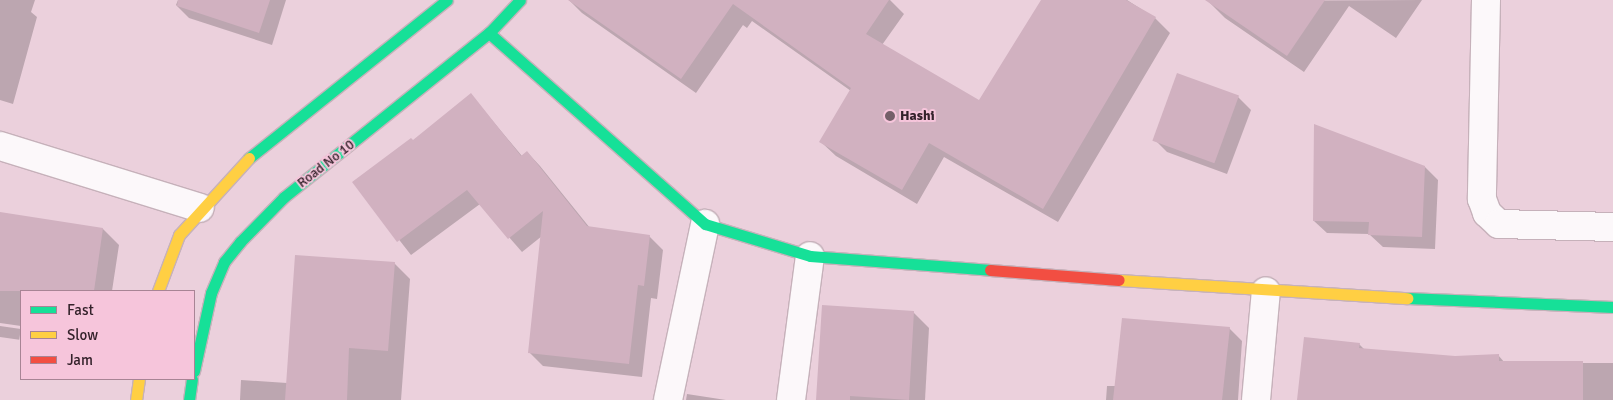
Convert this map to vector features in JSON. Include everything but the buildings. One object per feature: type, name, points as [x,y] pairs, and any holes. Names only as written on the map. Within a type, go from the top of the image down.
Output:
[{"type":"street","points":[[158,290],[179,235],[200,208],[249,158],[447,0]]},
{"type":"street","name":"Road No 10","points":[[195,366],[211,293],[224,262],[240,242],[284,197],[489,33],[520,0]]},
{"type":"street","points":[[1486,0],[1482,200],[1487,214],[1499,224],[1613,227]]},
{"type":"street","points":[[489,33],[705,224],[810,256],[1266,291],[1613,307]]},
{"type":"street","points":[[0,146],[200,208]]},
{"type":"street","points":[[668,400],[705,224]]},
{"type":"street","points":[[791,400],[810,256]]},
{"type":"street","points":[[1256,400],[1266,291]]},
{"type":"street","points":[[136,400],[139,380]]},
{"type":"street","points":[[189,400],[192,380]]},
{"type":"traffic: fast","points":[[249,158],[447,0]]},
{"type":"traffic: fast","points":[[195,366],[211,293],[224,262],[240,242],[284,197],[489,33],[520,0]]},
{"type":"traffic: fast","points":[[489,33],[705,224],[810,256],[990,270]]},
{"type":"traffic: fast","points":[[1407,298],[1613,307]]},
{"type":"traffic: fast","points":[[189,400],[192,380]]},
{"type":"traffic: slow","points":[[158,290],[179,235],[249,158]]},
{"type":"traffic: slow","points":[[1119,280],[1407,298]]},
{"type":"traffic: slow","points":[[136,400],[139,380]]},
{"type":"traffic: jam","points":[[990,270],[1119,280]]},
{"type":"place","name":"Hashi","points":[[890,116]]}]
